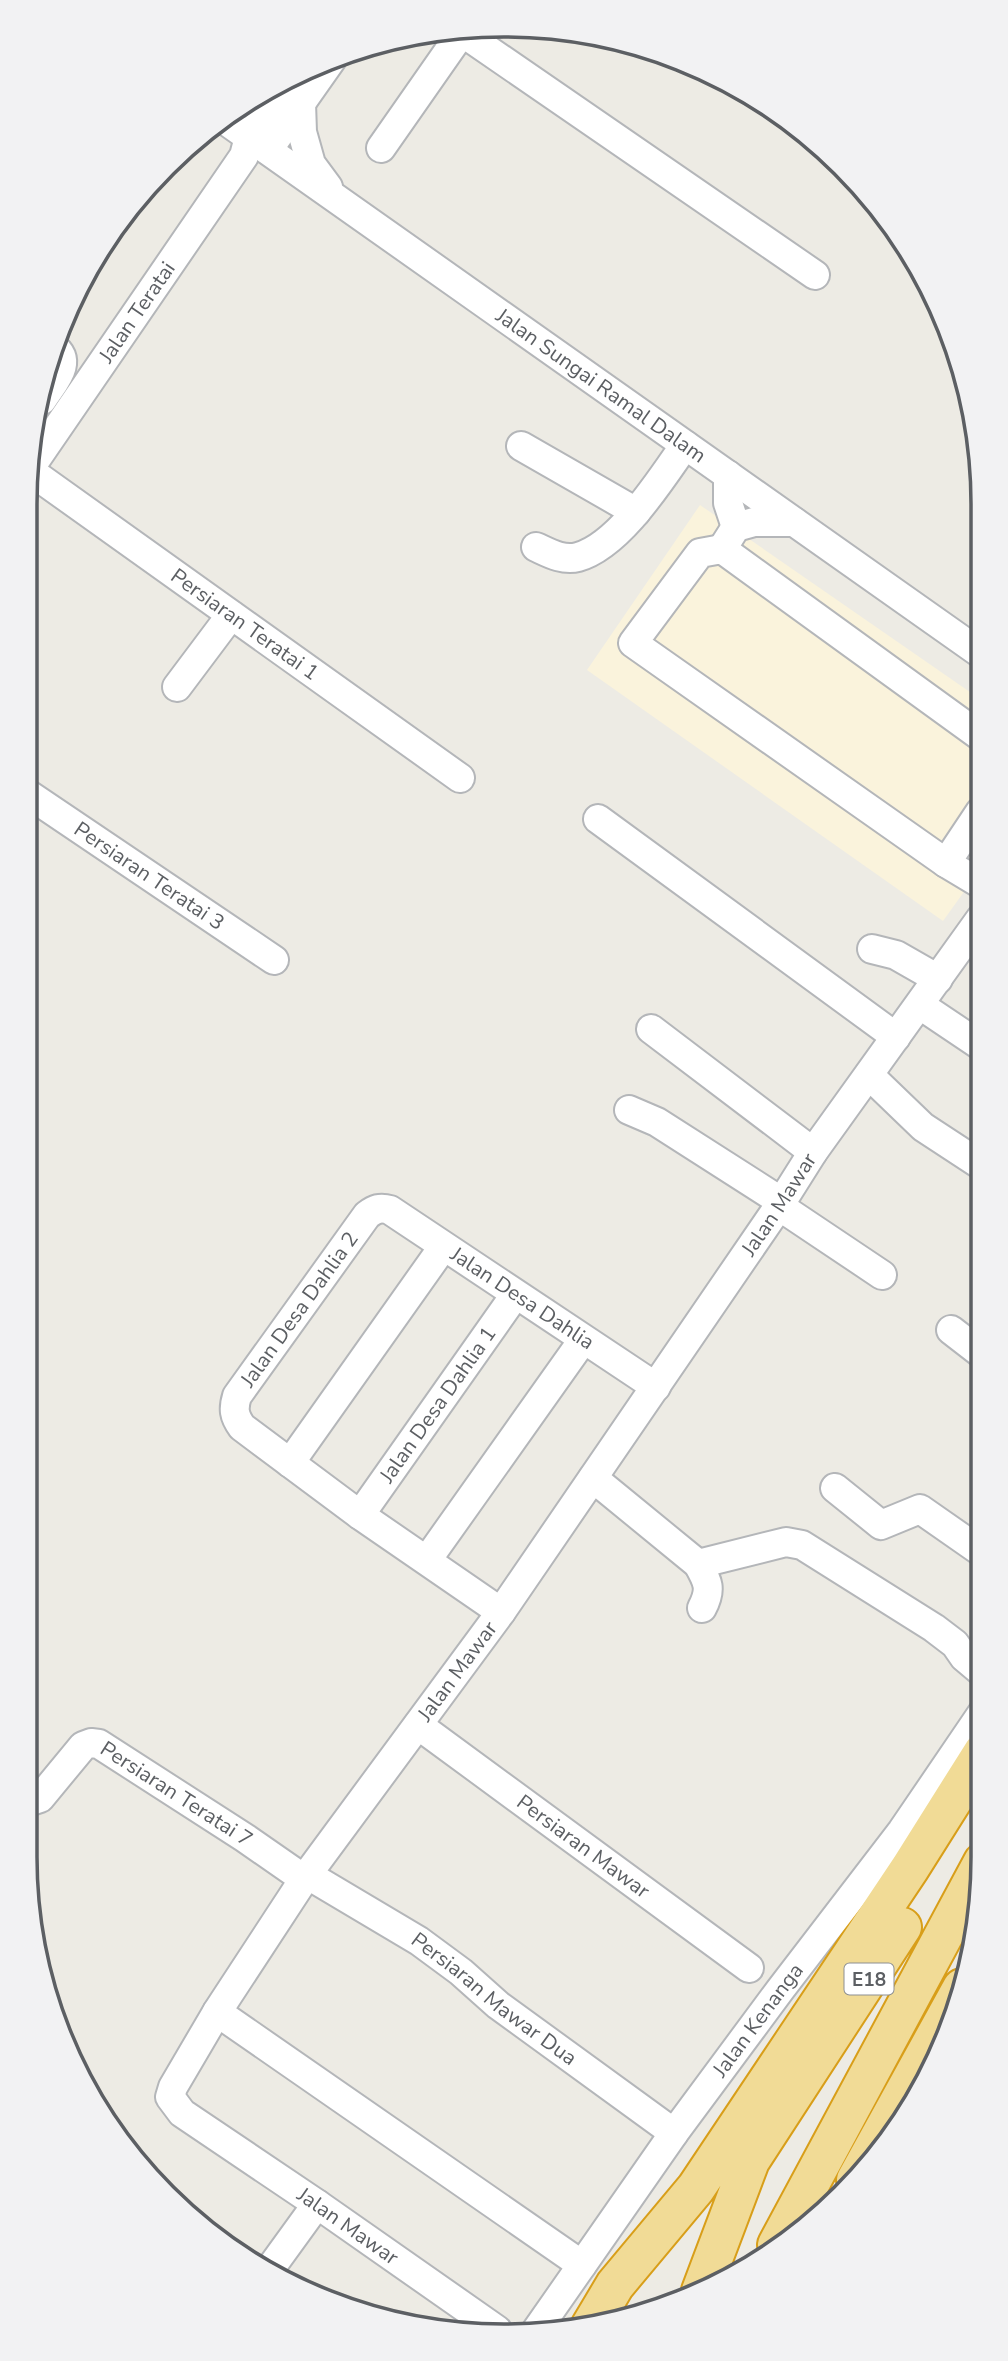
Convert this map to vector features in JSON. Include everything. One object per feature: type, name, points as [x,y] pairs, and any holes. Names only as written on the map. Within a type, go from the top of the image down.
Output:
[{"type":"highway","points":[[596,2315],[615,2285],[696,2188],[903,1879],[971,1771]]},
{"type":"highway","name":"E18","points":[[707,2278],[750,2161],[895,1938],[971,1813]]},
{"type":"highway","name":"E18","points":[[785,2230],[970,1886]]},
{"type":"highway","points":[[885,2128],[937,2034]]},
{"type":"street","points":[[471,38],[815,275]]},
{"type":"street","points":[[381,148],[452,40]]},
{"type":"street","points":[[291,90],[311,164],[336,198]]},
{"type":"street","name":"Jalan Teratai","points":[[40,455],[254,148],[291,90]]},
{"type":"street","name":"Jalan Sungai Ramal Dalam","points":[[230,125],[254,148],[336,198],[971,647]]},
{"type":"street","points":[[53,382],[61,370],[64,360],[62,355]]},
{"type":"street","points":[[537,547],[556,557],[577,557],[596,548],[636,512],[685,445]]},
{"type":"street","points":[[521,446],[636,512]]},
{"type":"street","name":"Persiaran Teratai 1","points":[[38,475],[460,778]]},
{"type":"street","points":[[728,475],[729,538]]},
{"type":"street","points":[[794,522],[754,522],[699,553],[633,643],[971,878]]},
{"type":"street","points":[[729,538],[971,729]]},
{"type":"street","points":[[177,687],[231,615]]},
{"type":"street","name":"Persiaran Teratai 3","points":[[37,801],[274,960]]},
{"type":"street","points":[[598,819],[896,1037]]},
{"type":"street","points":[[946,863],[971,826]]},
{"type":"street","name":"Jalan Mawar","points":[[488,2323],[182,2113],[170,2096],[173,2087],[217,2012],[306,1877],[501,1612],[813,1152],[971,932]]},
{"type":"street","points":[[872,949],[896,955],[938,979]]},
{"type":"street","points":[[920,1005],[971,1039]]},
{"type":"street","points":[[651,1029],[813,1152]]},
{"type":"street","points":[[869,1075],[923,1127],[971,1158]]},
{"type":"street","points":[[629,1110],[657,1122],[882,1275]]},
{"type":"street","name":"Jalan Desa Dahlia 2","points":[[290,1464],[242,1427],[234,1417],[237,1396],[367,1215],[374,1209],[390,1210]]},
{"type":"street","name":"Jalan Desa Dahlia","points":[[390,1210],[656,1387]]},
{"type":"street","points":[[443,1247],[290,1464],[501,1612]]},
{"type":"street","name":"Jalan Desa Dahlia 1","points":[[360,1515],[515,1295]]},
{"type":"street","points":[[951,1330],[971,1345]]},
{"type":"street","points":[[427,1560],[583,1340]]},
{"type":"street","points":[[593,1478],[698,1564],[706,1579],[709,1594],[702,1608]]},
{"type":"street","points":[[835,1488],[880,1525],[920,1509],[971,1545]]},
{"type":"street","points":[[698,1564],[786,1542],[802,1545],[934,1628],[955,1644],[971,1663]]},
{"type":"street","name":"Persiaran Mawar","points":[[418,1725],[749,1968]]},
{"type":"street","name":"Jalan Kenanga","points":[[542,2322],[674,2133],[779,1990],[902,1831],[971,1730]]},
{"type":"street","name":"Persiaran Teratai 7","points":[[37,1799],[83,1746],[99,1744],[306,1877]]},
{"type":"street","name":"Persiaran Mawar Dua","points":[[306,1877],[419,1941],[461,1972],[498,2006],[674,2133]]},
{"type":"street","points":[[217,2012],[583,2264]]},
{"type":"street","points":[[274,2264],[317,2204]]},
{"type":"shaded area","points":[[700,505],[971,693],[971,882],[943,921],[587,670]]}]
